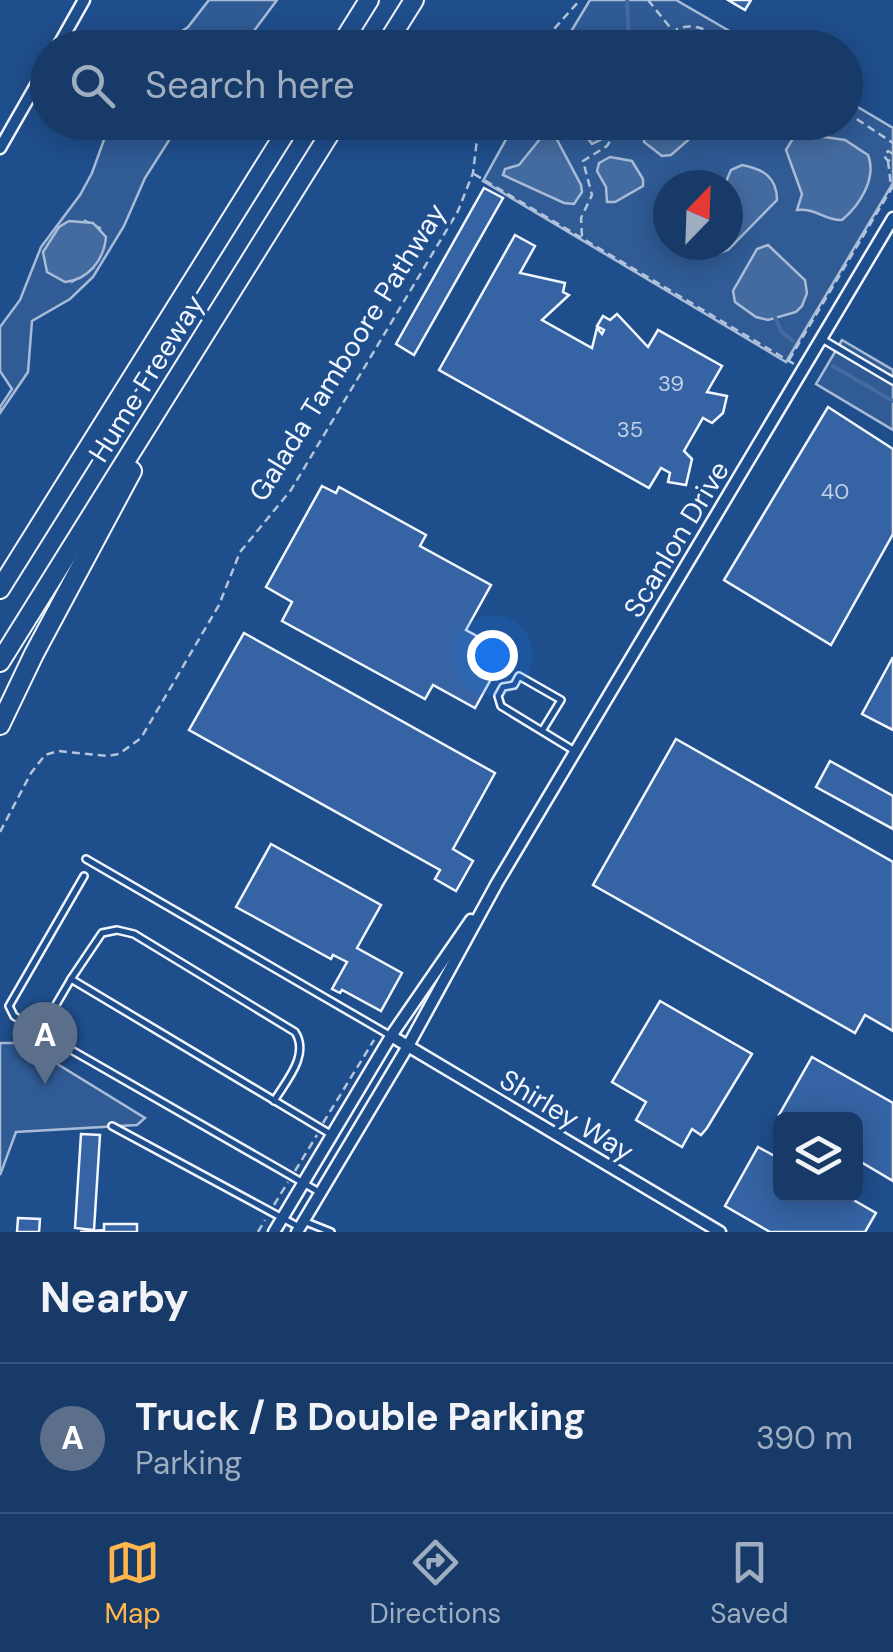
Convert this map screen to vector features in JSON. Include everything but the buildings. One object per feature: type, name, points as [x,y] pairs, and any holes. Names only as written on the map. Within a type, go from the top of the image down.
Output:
[{"type":"highway","points":[[350,30],[368,0]]},
{"type":"highway","points":[[395,30],[414,0]]},
{"type":"highway","name":"Hume Freeway","points":[[0,590],[281,140]]},
{"type":"highway","name":"Hume Freeway","points":[[0,662],[326,140]]},
{"type":"highway","points":[[0,726],[34,654],[195,351]]},
{"type":"highway","points":[[0,579],[25,549]]},
{"type":"street","points":[[67,30],[84,0]]},
{"type":"street","points":[[0,148],[30,96]]},
{"type":"street","name":"Scanlon Drive","points":[[300,1227],[408,1046],[497,883],[893,218]]},
{"type":"street","name":"Scanlon Drive","points":[[274,1232],[391,1036],[497,883]]},
{"type":"street","name":"Shirley Way","points":[[391,1036],[720,1232]]},
{"type":"lane","points":[[822,338],[893,381]]},
{"type":"lane","points":[[542,731],[561,700],[520,676],[514,685],[503,687],[498,696],[501,706],[542,731],[576,751]]},
{"type":"lane","points":[[86,858],[391,1036]]},
{"type":"lane","points":[[84,876],[10,1000],[10,1011],[320,1193]]},
{"type":"lane","points":[[40,1032],[102,933],[127,931],[295,1032],[301,1043],[300,1057],[274,1101]]},
{"type":"lane","points":[[72,979],[332,1135]]},
{"type":"lane","points":[[112,1126],[300,1227],[330,1232]]},
{"type":"path","points":[[553,30],[580,0]]},
{"type":"path","points":[[648,0],[672,30]]},
{"type":"path","points":[[676,30],[692,25],[702,30]]},
{"type":"path","points":[[863,123],[893,142]]},
{"type":"path","name":"Galada Tamboore Pathway","points":[[0,832],[31,773],[45,755],[58,751],[119,754],[140,738],[219,606],[240,552],[290,490],[458,211],[473,173],[477,140]]},
{"type":"path","points":[[582,237],[580,218],[592,196],[583,161],[610,140]]},
{"type":"path","points":[[789,362],[893,187],[888,182],[892,156]]},
{"type":"path","points":[[473,173],[803,370]]},
{"type":"path","points":[[258,1232],[374,1040]]},
{"type":"shaded area","points":[[209,0],[277,0],[255,30],[184,30]]},
{"type":"shaded area","points":[[590,0],[676,0],[728,30],[572,30]]},
{"type":"shaded area","points":[[863,110],[893,128],[893,183],[786,362],[483,181],[506,140],[863,140]]},
{"type":"shaded area","points":[[104,140],[169,140],[93,277],[70,299],[32,321],[28,372],[0,413],[12,389],[0,371],[0,327],[20,300],[41,247],[80,195]],"holes":[[[85,221],[100,228],[93,268],[73,281]]]},
{"type":"shaded area","points":[[539,140],[557,140],[582,192],[574,204],[564,203],[503,175],[505,169],[519,165]]},
{"type":"shaded area","points":[[688,140],[671,155],[662,156],[644,142]]},
{"type":"shaded area","points":[[792,140],[845,140],[868,155],[870,173],[865,190],[842,220],[797,210],[802,194],[786,150]]},
{"type":"shaded area","points":[[610,157],[632,161],[643,179],[643,186],[615,202],[607,202],[606,187],[597,171],[599,163]]},
{"type":"shaded area","points":[[742,165],[767,175],[777,200],[743,235],[743,170],[731,170]]},
{"type":"shaded area","points":[[69,221],[93,223],[106,237],[93,267],[81,277],[65,282],[47,272],[43,252],[59,227]]},
{"type":"shaded area","points":[[768,245],[805,280],[807,293],[796,312],[768,320],[756,317],[735,302],[733,291],[757,249]]},
{"type":"shaded area","points":[[842,340],[893,370],[893,430],[816,384]]},
{"type":"shaded area","points":[[0,1043],[14,1043],[36,1051],[145,1118],[137,1125],[16,1132],[0,1175]]},
{"type":"waterway","points":[[627,0],[628,30]]},
{"type":"waterway","points":[[773,313],[781,331],[793,341]]},
{"type":"waterway","points":[[833,366],[893,401]]},
{"type":"place","name":"Truck / B Double Parking","points":[[45,1084]]}]
